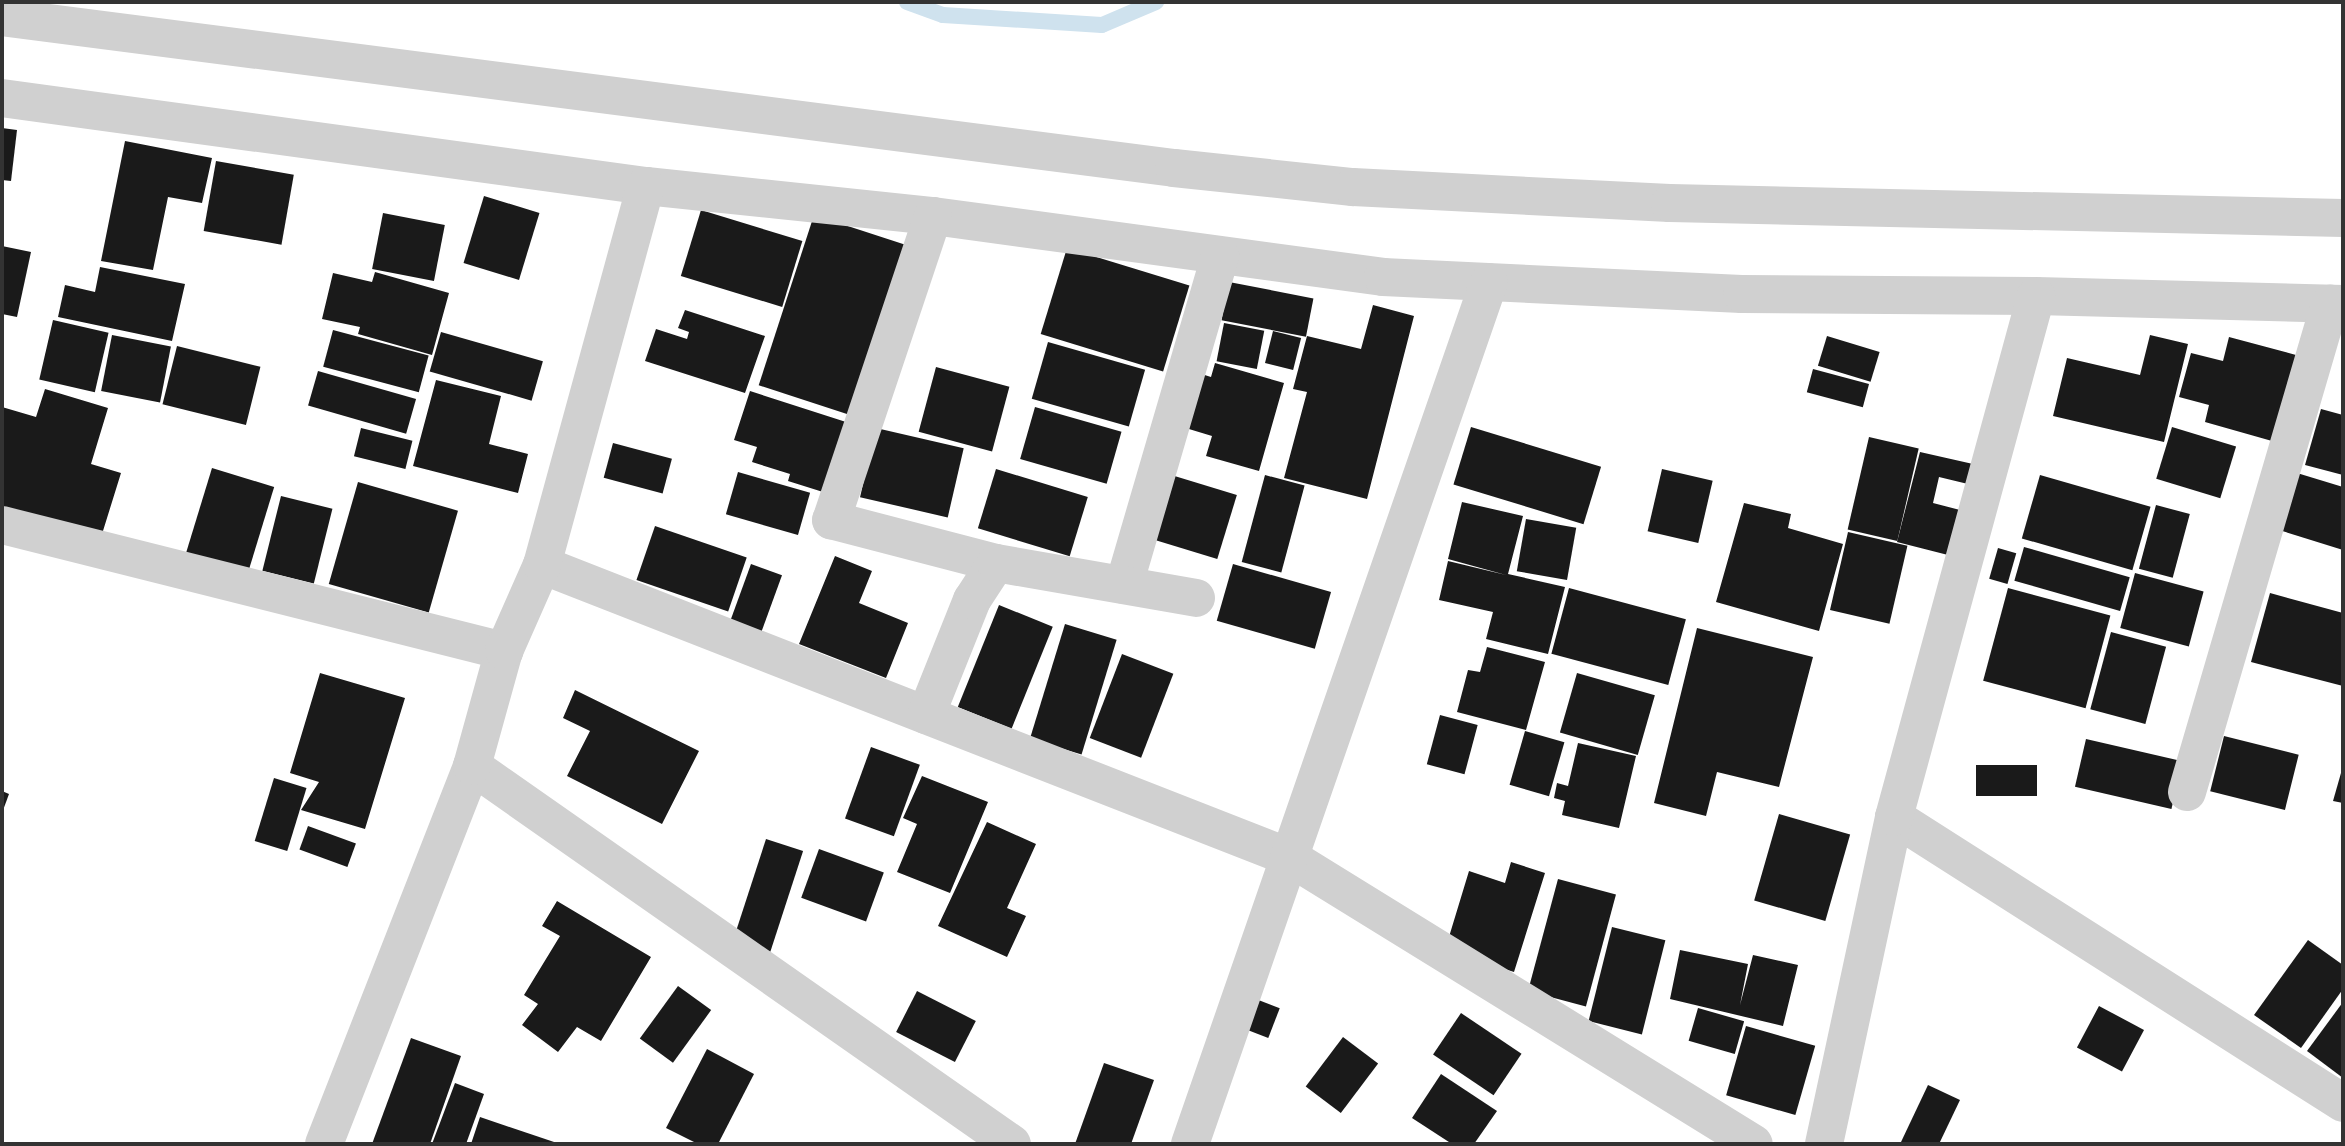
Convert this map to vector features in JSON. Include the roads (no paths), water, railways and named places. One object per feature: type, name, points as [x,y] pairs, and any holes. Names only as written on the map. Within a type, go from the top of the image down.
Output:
[{"type":"street","points":[[2,17],[1174,168],[1353,187],[1670,203],[2343,218]]},
{"type":"street","points":[[2,98],[646,186],[933,216],[1383,277],[1742,294],[2036,296],[2337,304],[2188,792]]},
{"type":"street","points":[[324,1144],[472,766],[504,651],[542,565],[646,186]]},
{"type":"street","points":[[933,216],[831,520],[996,563],[1196,598]]},
{"type":"street","points":[[1124,584],[1220,256]]},
{"type":"street","points":[[1190,1144],[1489,282]]},
{"type":"street","points":[[1835,1139],[1894,817],[2036,296]]},
{"type":"street","points":[[2,525],[504,651]]},
{"type":"street","points":[[926,715],[972,600],[996,563]]},
{"type":"street","points":[[542,565],[1289,857],[1754,1144]]},
{"type":"street","points":[[472,766],[1012,1144]]},
{"type":"street","points":[[1894,817],[2343,1103]]},
{"type":"waterway","points":[[907,2],[943,15],[1102,25],[1156,2]]}]
